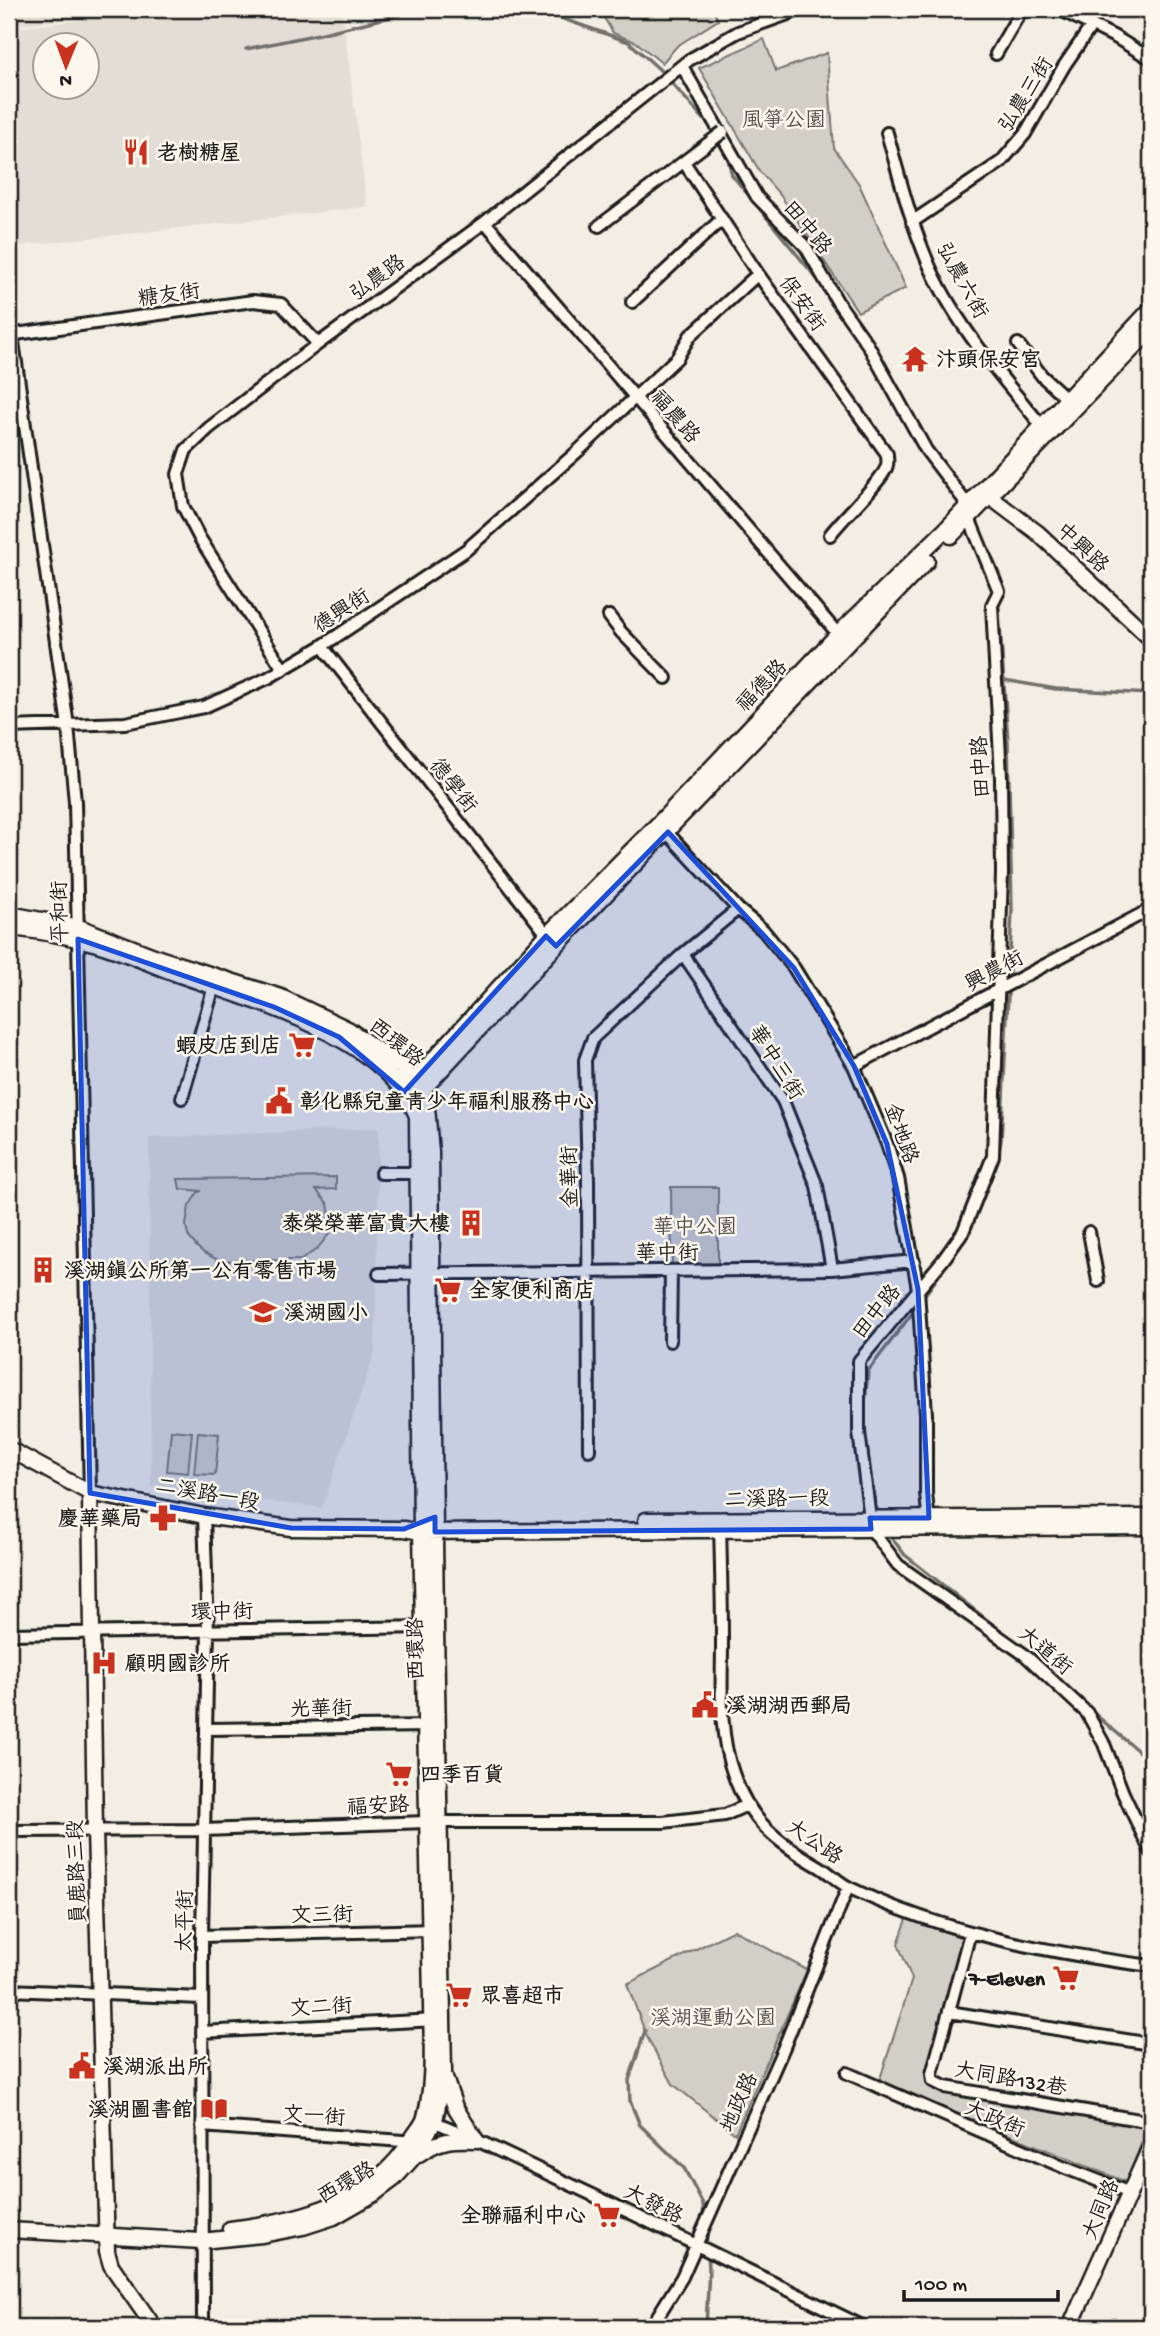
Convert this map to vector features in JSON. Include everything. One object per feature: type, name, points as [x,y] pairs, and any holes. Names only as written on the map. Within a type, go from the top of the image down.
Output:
[{"type":"street","name":"弘農路","points":[[283,669],[199,537],[183,506],[178,474],[186,450],[209,428],[318,344],[485,222],[682,66],[738,33],[802,9]]},
{"type":"street","points":[[996,54],[1022,9]]},
{"type":"street","points":[[1059,9],[1151,59]]},
{"type":"street","name":"弘農三街","points":[[912,222],[1001,162],[1025,134],[1064,66],[1092,25]]},
{"type":"street","name":"田中路","points":[[682,66],[719,135],[757,197],[806,247],[837,301],[868,345],[926,450],[968,511],[999,591],[992,605],[1001,777],[1002,873],[993,1156],[963,1232],[859,1361],[859,1432],[879,1523]]},
{"type":"street","name":"弘農六街","points":[[887,134],[912,222],[931,270],[987,362],[1042,426]]},
{"type":"street","points":[[599,226],[719,135]]},
{"type":"street","name":"保安街","points":[[684,162],[758,274],[887,454],[887,467],[880,479],[841,519],[830,535]]},
{"type":"street","points":[[632,302],[722,219]]},
{"type":"street","name":"福農路","points":[[485,222],[838,634]]},
{"type":"street","name":"德興街","points":[[9,727],[125,723],[204,707],[283,669],[322,646],[466,550],[577,452],[677,358],[690,336],[758,274]]},
{"type":"street","name":"糖友街","points":[[10,335],[253,301],[281,304],[318,344]]},
{"type":"street","name":"福德路","points":[[985,494],[1066,398],[1151,309]]},
{"type":"street","name":"福德路","points":[[412,1091],[551,941],[855,634],[968,511],[1151,330]]},
{"type":"street","name":"平和街","points":[[10,335],[68,726],[75,802],[90,1493]]},
{"type":"street","points":[[1018,344],[1042,376],[1066,398]]},
{"type":"street","name":"中興路","points":[[985,494],[1038,533],[1151,639]]},
{"type":"street","name":"福德路","points":[[663,828],[838,634],[968,511]]},
{"type":"street","points":[[609,615],[621,632],[666,678]]},
{"type":"street","name":"德學街","points":[[322,646],[551,941]]},
{"type":"street","name":"金地路","points":[[663,828],[738,909],[763,930],[794,968],[854,1066],[891,1155],[898,1178],[918,1289],[926,1414],[929,1523]]},
{"type":"street","points":[[683,954],[738,909]]},
{"type":"street","name":"興農街","points":[[854,1066],[1151,909]]},
{"type":"street","points":[[9,914],[79,933]]},
{"type":"street","points":[[9,927],[79,933]]},
{"type":"street","name":"西環路","points":[[79,933],[274,1007],[339,1037],[412,1091],[428,1108],[430,1127],[425,1274],[432,1823],[437,2020],[443,2073],[430,2120],[416,2142],[373,2180],[328,2208],[298,2218],[202,2237]]},
{"type":"street","name":"西環路","points":[[79,933],[281,997],[348,1029],[400,1066],[412,1091],[417,1116],[425,1274]]},
{"type":"street","name":"華中三街","points":[[683,954],[783,1101],[817,1186],[832,1269]]},
{"type":"street","name":"金華街","points":[[589,1450],[587,1049],[593,1038],[683,954]]},
{"type":"street","points":[[182,1098],[214,986]]},
{"type":"street","points":[[381,1173],[418,1174]]},
{"type":"street","points":[[1088,1232],[1098,1281]]},
{"type":"street","name":"華中街","points":[[379,1274],[832,1269],[914,1261]]},
{"type":"street","points":[[670,1341],[671,1272]]},
{"type":"street","points":[[9,1449],[90,1493]]},
{"type":"street","name":"二溪路一段","points":[[90,1493],[204,1516],[290,1528],[879,1523],[1151,1527]]},
{"type":"street","name":"員鹿路三段","points":[[90,1493],[95,1831],[107,2250],[111,2265],[154,2327]]},
{"type":"street","name":"太平街","points":[[203,2327],[202,1936],[208,1631],[204,1516]]},
{"type":"street","name":"二溪路一段","points":[[929,1523],[1151,1517]]},
{"type":"street","name":"大道街","points":[[879,1523],[898,1565],[1025,1655],[1087,1713],[1104,1744],[1123,1793],[1151,1852]]},
{"type":"street","name":"大公路","points":[[720,1524],[722,1720],[733,1772],[747,1805],[765,1830],[848,1887],[902,1910],[970,1933],[1109,1961],[1151,1966]]},
{"type":"street","name":"環中街","points":[[9,1634],[430,1627]]},
{"type":"street","name":"光華街","points":[[206,1729],[431,1726]]},
{"type":"street","name":"福安路","points":[[9,1831],[204,1830],[432,1823],[663,1822],[724,1815],[747,1805]]},
{"type":"street","name":"地政路","points":[[651,2327],[682,2277],[784,2047],[848,1887]]},
{"type":"street","name":"文三街","points":[[202,1936],[436,1930]]},
{"type":"street","name":"大同路132巷","points":[[970,1933],[932,2074],[933,2081],[945,2087],[1151,2122]]},
{"type":"street","points":[[9,1990],[202,1998]]},
{"type":"street","points":[[949,2012],[1151,2043]]},
{"type":"street","name":"西環路","points":[[430,2120],[430,2075],[437,2020]]},
{"type":"street","name":"文二街","points":[[202,2032],[437,2020]]},
{"type":"street","points":[[443,2073],[455,2107],[476,2140]]},
{"type":"street","name":"大政街","points":[[847,2073],[1063,2168],[1130,2193]]},
{"type":"street","name":"大發路","points":[[430,2120],[864,2327]]},
{"type":"street","name":"文一街","points":[[202,2126],[416,2142]]},
{"type":"street","points":[[412,2159],[434,2143],[455,2139],[476,2140]]},
{"type":"street","name":"西環路","points":[[9,2230],[202,2237],[276,2232],[303,2227],[334,2217],[394,2179],[412,2159],[416,2142]]},
{"type":"street","name":"大同路","points":[[1070,2327],[1151,2144]]},
{"type":"street","name":"西環路","points":[[9,2222],[107,2232]]},
{"type":"highlighted area","points":[[668,832],[794,968],[854,1066],[887,1144],[918,1289],[929,1518],[870,1518],[871,1529],[435,1532],[435,1517],[404,1529],[291,1528],[90,1493],[78,939],[274,1007],[339,1037],[404,1092],[546,936],[556,946]]},
{"type":"shaded area","points":[[9,9],[154,9],[9,26]]},
{"type":"shaded area","points":[[171,9],[342,9],[367,207],[9,247],[9,29]]},
{"type":"shaded area","name":"溪湖國小","points":[[379,1128],[375,1352],[322,1508],[151,1487],[149,1138]]},
{"type":"green space","points":[[599,9],[713,9],[718,20],[677,46],[662,63],[636,42],[613,33]]},
{"type":"green space","name":"風箏公園","points":[[764,39],[776,71],[827,53],[834,148],[859,184],[906,288],[858,312],[781,196],[760,172],[699,68]]},
{"type":"green space","points":[[336,1177],[336,1189],[316,1190],[328,1204],[331,1223],[329,1234],[317,1249],[301,1260],[220,1261],[204,1253],[188,1236],[186,1225],[189,1206],[198,1192],[202,1191],[180,1189],[178,1179]]},
{"type":"green space","name":"華中公園","points":[[671,1187],[718,1187],[718,1266],[672,1265]]},
{"type":"green space","points":[[171,1430],[192,1432],[188,1473],[167,1471]]},
{"type":"green space","points":[[198,1432],[219,1434],[215,1475],[194,1474]]},
{"type":"green space","points":[[907,1919],[963,1938],[931,2084],[1149,2124],[1126,2182],[879,2082],[912,1979],[898,1944]]},
{"type":"green space","name":"溪湖運動公園","points":[[734,1930],[807,1970],[735,2134],[673,2084],[647,2037],[627,1984]]},
{"type":"waterway","points":[[246,49],[319,34],[414,9]]},
{"type":"waterway","points":[[535,9],[629,42],[659,69],[711,127]]},
{"type":"waterway","points":[[726,151],[732,175],[822,285]]},
{"type":"waterway","points":[[970,534],[983,566]]},
{"type":"waterway","points":[[921,1300],[967,1237],[995,1166],[1001,1141],[1012,910],[1008,742],[998,598]]},
{"type":"waterway","points":[[1004,680],[1056,689],[1151,694]]},
{"type":"waterway","points":[[880,1515],[875,1504],[863,1422],[868,1371],[917,1307]]},
{"type":"waterway","points":[[887,1532],[905,1555],[1024,1649]]},
{"type":"waterway","points":[[1089,1709],[1151,1762]]},
{"type":"waterway","points":[[645,2031],[629,2080],[630,2101],[640,2125],[684,2168],[703,2204],[704,2217]]},
{"type":"waterway","points":[[706,2232],[709,2268],[706,2327]]},
{"type":"place","name":"老樹糖屋","points":[[136,152]]},
{"type":"place","name":"汴頭保安宮","points":[[915,359]]},
{"type":"place","name":"蝦皮店到店","points":[[302,1045]]},
{"type":"place","name":"彰化縣兒童青少年福利服務中心","points":[[279,1101]]},
{"type":"place","name":"泰榮榮華富貴大樓","points":[[471,1223]]},
{"type":"place","name":"溪湖鎮公所第一公有零售市場","points":[[43,1270]]},
{"type":"place","name":"全家便利商店","points":[[448,1290]]},
{"type":"place","name":"溪湖國小","points":[[263,1312]]},
{"type":"place","name":"慶華藥局","points":[[163,1518]]},
{"type":"place","name":"顧明國診所","points":[[104,1663]]},
{"type":"place","name":"溪湖湖西郵局","points":[[705,1705]]},
{"type":"place","name":"四季百貨","points":[[399,1774]]},
{"type":"place","name":"7-Eleven","points":[[1066,1978]]},
{"type":"place","name":"眾喜超市","points":[[459,1995]]},
{"type":"place","name":"溪湖派出所","points":[[82,2066]]},
{"type":"place","name":"溪湖圖書館","points":[[214,2109]]},
{"type":"place","name":"全聯福利中心","points":[[607,2215]]}]
